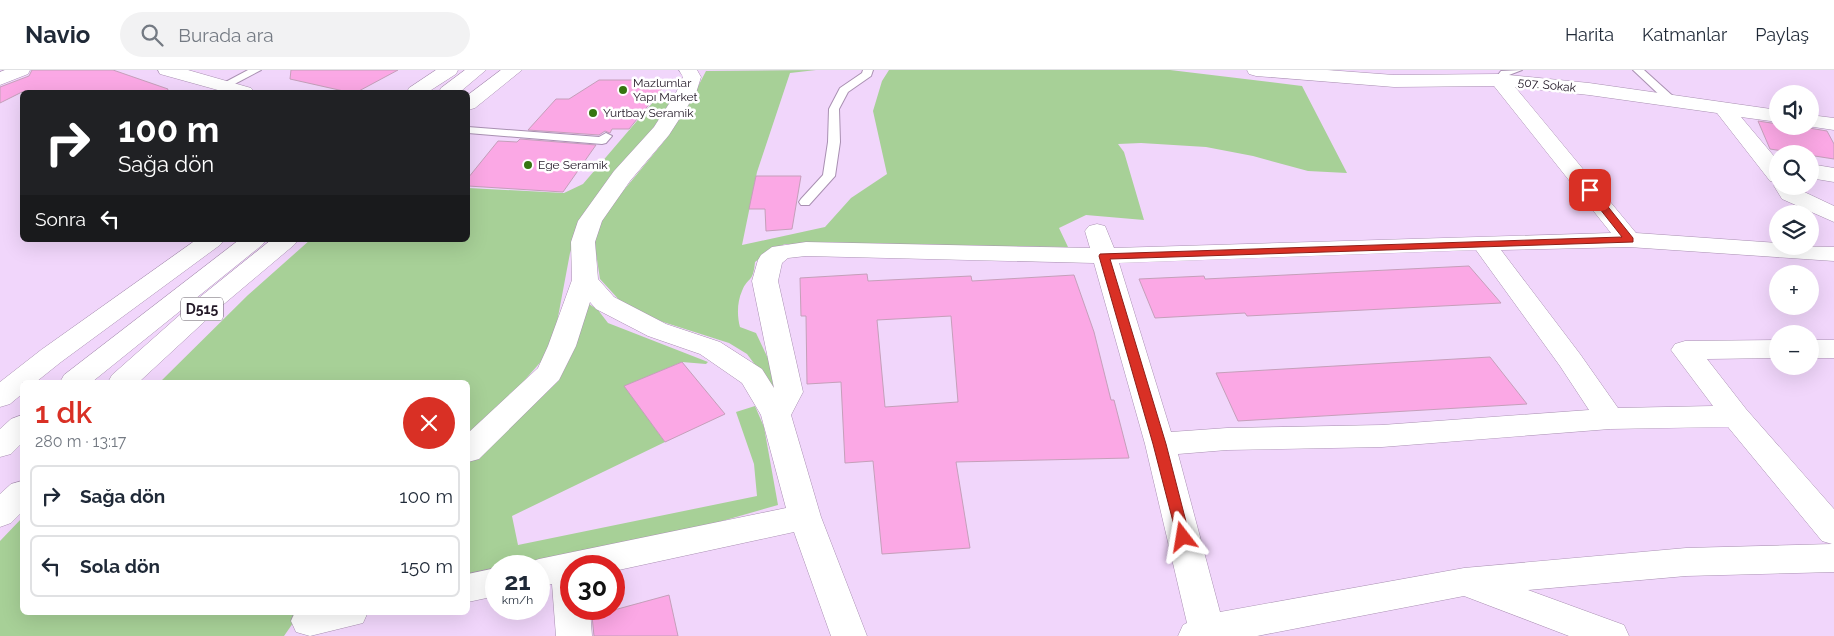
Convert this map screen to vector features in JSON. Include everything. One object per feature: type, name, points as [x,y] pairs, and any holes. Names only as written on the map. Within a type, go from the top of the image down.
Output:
[{"type":"main road","points":[[0,79],[20,70]]},
{"type":"main road","points":[[167,70],[237,90]]},
{"type":"main road","points":[[218,85],[236,70]]},
{"type":"main road","points":[[419,90],[449,70]]},
{"type":"main road","points":[[451,90],[476,70]]},
{"type":"main road","points":[[470,102],[513,70]]},
{"type":"main road","points":[[470,449],[549,373],[562,346],[585,280],[582,242],[590,221],[622,176],[662,132],[686,93],[692,77],[688,70]]},
{"type":"main road","name":"507. Sokak","points":[[1256,70],[1394,81],[1456,75],[1508,75],[1589,89],[1769,115]]},
{"type":"main road","points":[[1589,89],[1595,70]]},
{"type":"main road","points":[[1508,75],[1629,240]]},
{"type":"main road","points":[[1722,107],[1769,161]]},
{"type":"main road","points":[[1819,122],[1834,124]]},
{"type":"main road","points":[[1819,172],[1834,175]]},
{"type":"main road","points":[[1792,195],[1834,215]]},
{"type":"main road","points":[[1097,231],[1160,444],[1201,633],[1464,582],[1686,562],[1834,558]]},
{"type":"main road","points":[[776,415],[789,392],[765,282],[770,260],[781,252],[806,249],[1104,256],[1629,240],[1834,254]]},
{"type":"main road","points":[[20,380],[209,242]]},
{"type":"main road","name":"D515","points":[[76,380],[251,242]]},
{"type":"main road","name":"D515","points":[[124,380],[209,303],[284,242]]},
{"type":"main road","points":[[1483,244],[1570,360],[1610,419]]},
{"type":"main road","points":[[585,280],[605,303],[657,330],[710,348],[752,376],[776,415],[805,517],[849,636]]},
{"type":"main road","points":[[59,380],[172,303]]},
{"type":"main road","points":[[138,380],[209,303]]},
{"type":"main road","points":[[1769,349],[1685,350],[1736,416],[1834,532]]},
{"type":"main road","points":[[1819,349],[1834,349]]},
{"type":"main road","points":[[0,396],[20,380]]},
{"type":"main road","points":[[0,427],[20,410]]},
{"type":"main road","points":[[1160,444],[1227,439],[1382,436],[1610,419],[1736,416]]},
{"type":"main road","points":[[0,446],[20,428]]},
{"type":"main road","points":[[0,494],[20,476]]},
{"type":"main road","points":[[0,514],[20,495]]},
{"type":"main road","points":[[560,584],[553,570],[805,517]]},
{"type":"main road","points":[[1464,582],[1611,636]]},
{"type":"main road","points":[[470,588],[485,584]]},
{"type":"main road","points":[[307,623],[338,615]]},
{"type":"main road","points":[[572,620],[574,636]]},
{"type":"lane","points":[[218,85],[256,70]]},
{"type":"lane","points":[[805,202],[829,176],[834,142],[834,109],[844,90],[867,74],[868,70]]},
{"type":"lane","points":[[1638,70],[1671,100]]},
{"type":"lane","points":[[470,130],[602,141],[606,136]]},
{"type":"green space","points":[[816,70],[790,73],[757,172],[742,245],[825,227],[851,198],[887,174],[873,111],[882,81],[889,70],[1170,70],[1302,86],[1347,173],[1308,171],[1253,156],[1206,147],[1141,143],[1118,144],[1124,152],[1144,220],[1086,215],[1059,228],[1068,247],[785,244],[771,250],[755,262],[752,277],[744,286],[740,295],[738,309],[740,327],[756,333],[780,384],[777,394],[747,354],[729,343],[663,322],[622,303],[600,279],[594,240],[605,213],[666,139],[688,106],[706,71]]},
{"type":"green space","points":[[654,101],[671,101],[645,141],[582,218],[570,253],[552,349],[516,390],[470,436],[470,380],[162,380],[248,295],[308,242],[470,242],[470,188],[564,193],[583,184]]},
{"type":"green space","points":[[583,300],[598,310],[608,323],[708,362],[706,364],[682,362],[625,386],[665,442],[512,516],[518,545],[757,496],[754,464],[736,412],[755,406],[764,427],[778,505],[656,540],[576,555],[560,555],[560,558],[550,560],[550,555],[485,555],[485,573],[470,577],[470,460],[541,392]]},
{"type":"green space","points":[[20,520],[20,615],[299,615],[284,636],[0,636],[0,541]]},
{"type":"building","points":[[32,70],[113,70],[168,89],[20,90],[20,93],[0,103],[0,87],[29,76]]},
{"type":"building","points":[[291,70],[398,70],[361,90],[339,90],[290,79]]},
{"type":"building","name":"Yurtbay Seramik","points":[[599,80],[669,80],[629,129],[612,129],[610,133],[605,131],[599,135],[528,130],[556,99],[569,99]]},
{"type":"building","points":[[1758,121],[1769,123],[1769,135],[1819,135],[1819,130],[1827,131],[1834,144],[1834,159],[1819,157],[1819,145],[1769,145],[1769,147]]},
{"type":"building","name":"Ege Seramik","points":[[520,139],[596,145],[563,192],[470,186],[470,176],[498,141],[517,142]]},
{"type":"building","points":[[756,176],[801,176],[792,229],[766,231],[765,209],[749,209]]},
{"type":"building","points":[[1469,266],[1501,303],[1247,316],[1245,313],[1155,318],[1139,279],[1204,276],[1205,279]]},
{"type":"building","points":[[867,274],[868,281],[971,276],[972,281],[1074,275],[1094,332],[1111,400],[1114,400],[1129,458],[956,462],[970,548],[882,554],[873,461],[845,463],[841,382],[807,384],[806,316],[801,316],[800,278]],"holes":[[[951,316],[958,402],[885,407],[877,320]]]},
{"type":"building","points":[[1490,357],[1527,404],[1238,421],[1216,373]]},
{"type":"building","points":[[682,362],[725,414],[665,442],[624,386]]},
{"type":"building","points":[[669,595],[678,636],[594,636],[592,620],[625,620],[625,607]]},
{"type":"place","name":"Mazlumlar Yapı Market","points":[[623,90]]},
{"type":"place","name":"Yurtbay Seramik","points":[[593,113]]},
{"type":"place","name":"Ege Seramik","points":[[528,165]]},
{"type":"route","points":[[1183,537],[1160,444],[1104,256],[1629,240],[1590,190]]}]
